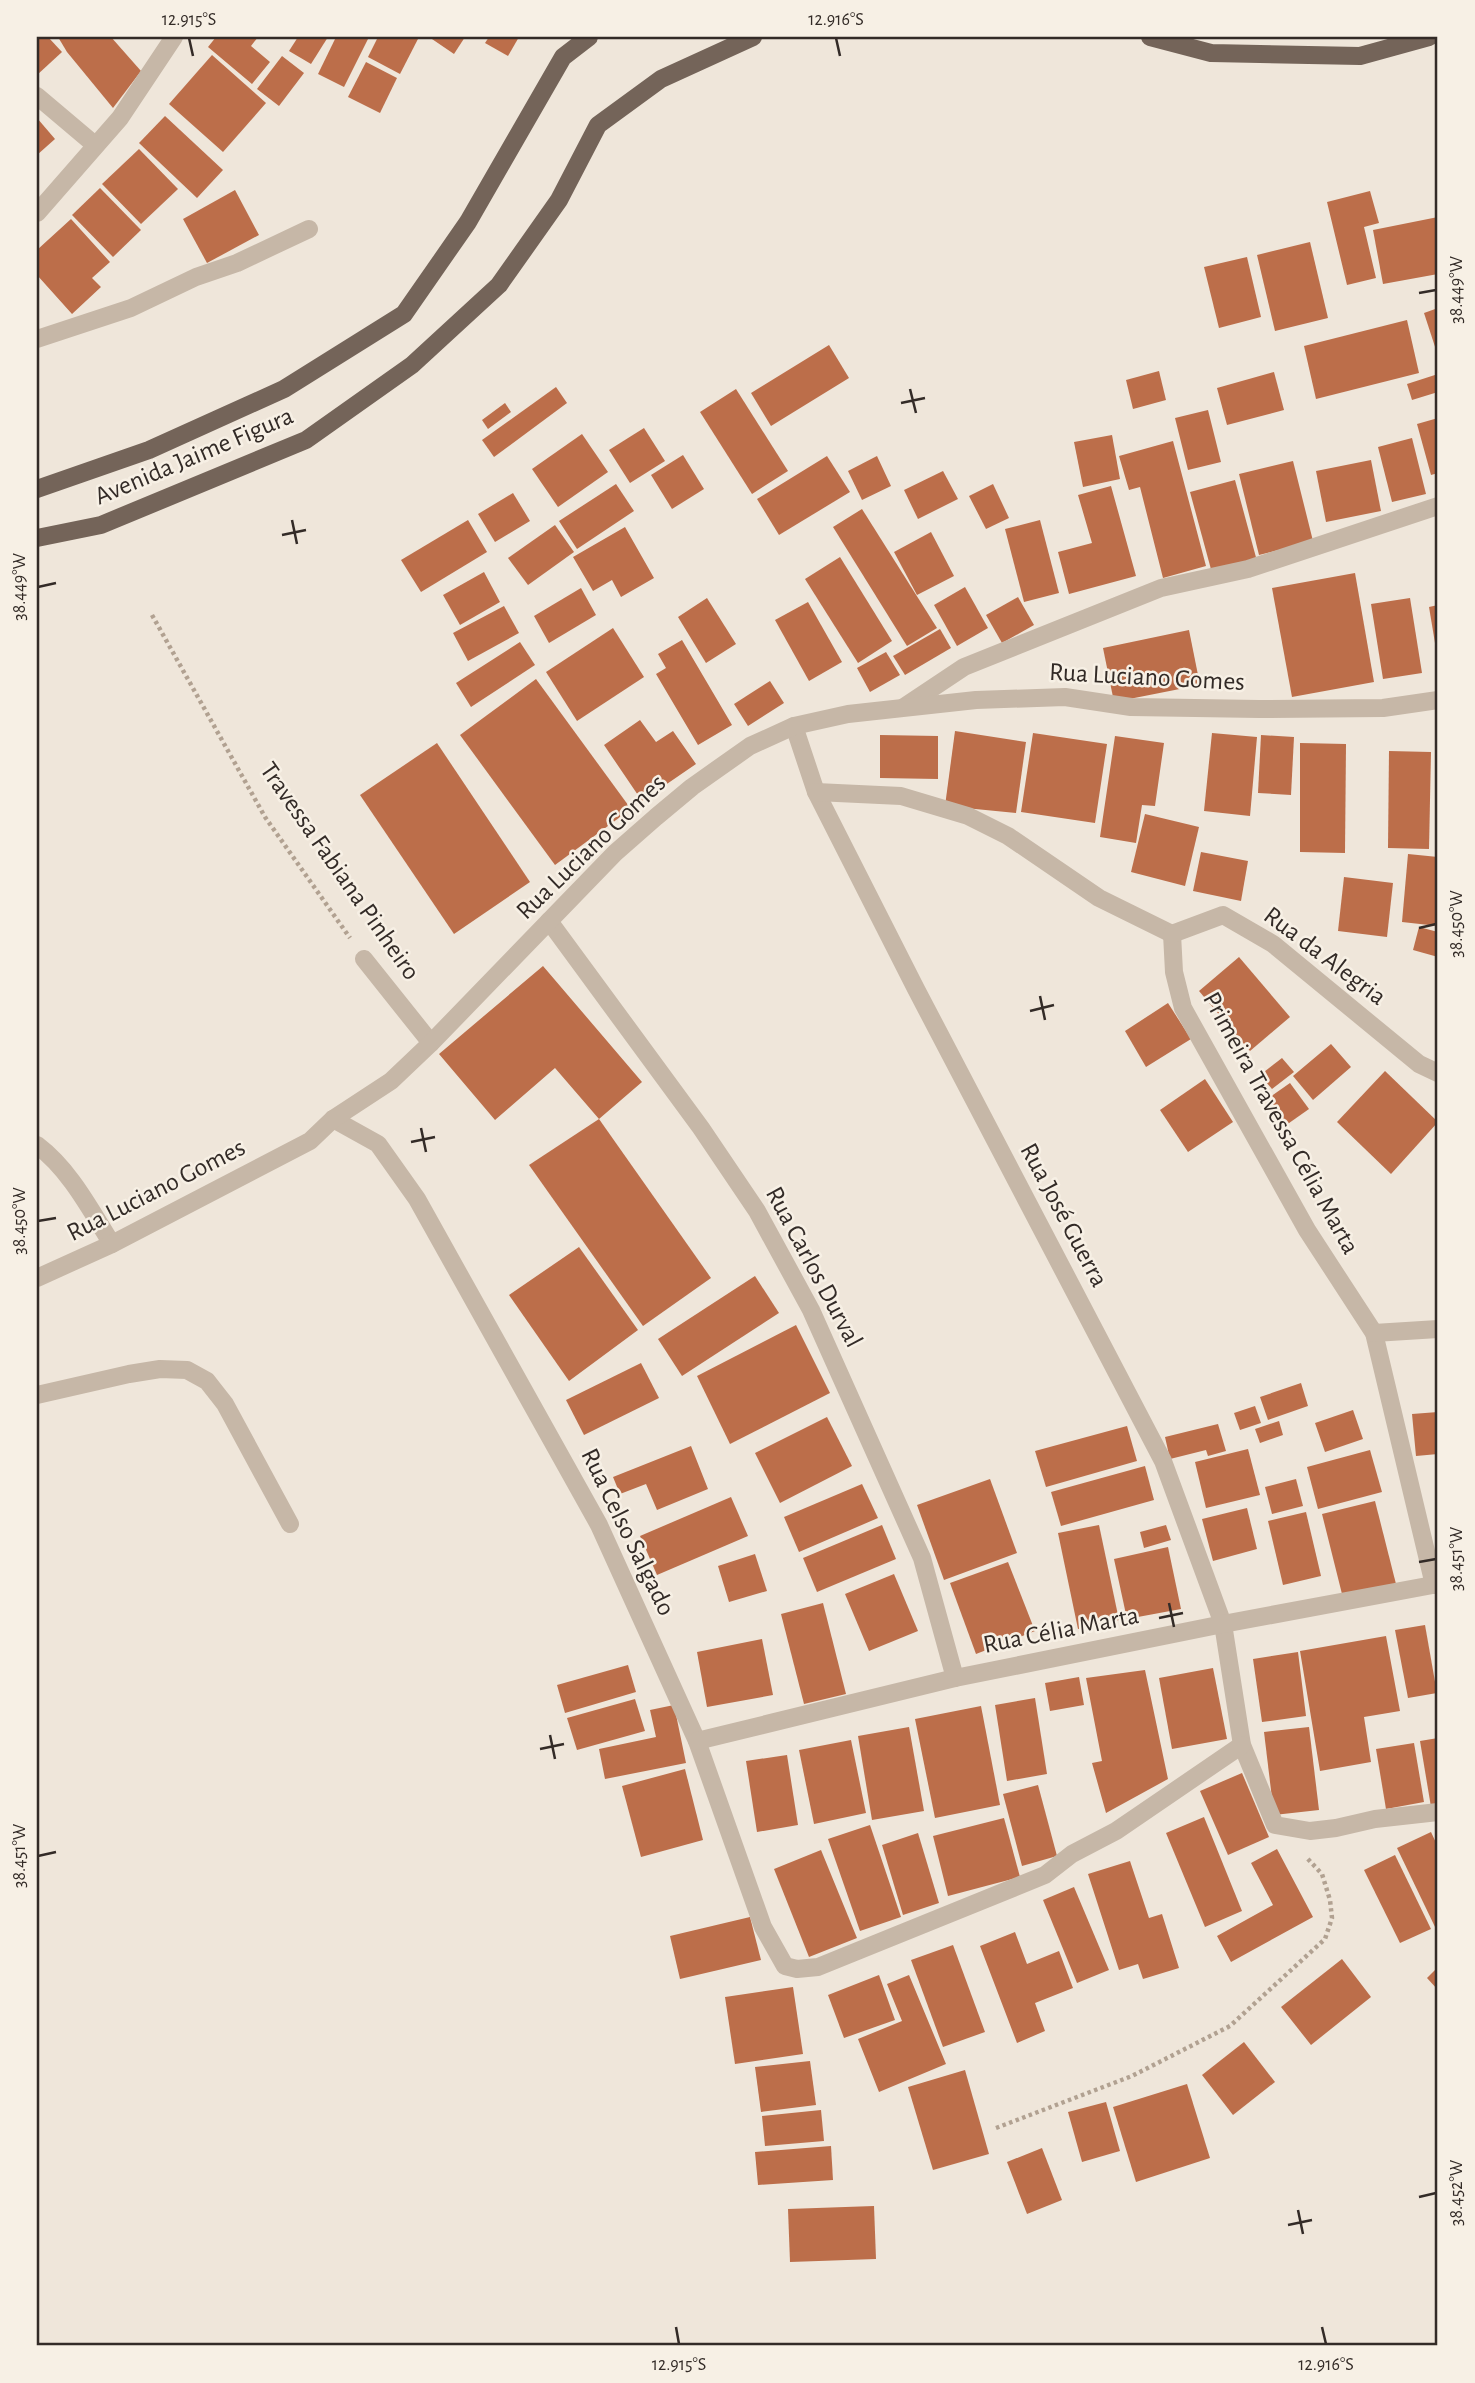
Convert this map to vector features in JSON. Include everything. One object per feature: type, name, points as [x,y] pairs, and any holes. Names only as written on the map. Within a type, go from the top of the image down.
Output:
[{"type":"main road","name":"Avenida Jaime Figura","points":[[37,489],[149,450],[284,389],[404,314],[468,222],[563,57],[589,37]]},
{"type":"main road","name":"Avenida Jaime Figura","points":[[37,538],[101,525],[306,440],[412,365],[499,285],[559,200],[598,125],[661,79],[752,37]]},
{"type":"main road","points":[[1150,37],[1211,53],[1360,56],[1429,37]]},
{"type":"street","points":[[37,213],[120,118],[174,37]]},
{"type":"street","points":[[37,96],[95,145]]},
{"type":"street","points":[[37,339],[131,308],[309,229]]},
{"type":"street","points":[[902,709],[964,667],[1161,588],[1248,569],[1438,506]]},
{"type":"street","name":"Rua Luciano Gomes","points":[[37,1278],[111,1244],[310,1141],[333,1119],[391,1080],[431,1043],[615,853],[692,787],[750,746],[794,726],[848,714],[976,700],[1065,697],[1131,707],[1259,709],[1383,708],[1438,700]]},
{"type":"street","name":"Rua José Guerra","points":[[794,726],[816,792],[916,989],[1164,1461],[1223,1624],[1242,1745],[1275,1825]]},
{"type":"street","points":[[816,792],[901,796],[968,816],[1007,836],[1099,898],[1172,933]]},
{"type":"street","name":"Rua da Alegria","points":[[1172,933],[1223,915],[1273,944],[1419,1064],[1438,1073]]},
{"type":"street","name":"Rua Carlos Durval","points":[[549,921],[701,1128],[757,1211],[811,1310],[922,1558],[956,1678]]},
{"type":"street","name":"Primeira Travessa Célia Marta","points":[[1172,933],[1174,972],[1183,1009],[1307,1230],[1374,1333],[1436,1584]]},
{"type":"street","name":"Travessa Fabiana Pinheiro","points":[[364,959],[431,1043]]},
{"type":"street","name":"Rua Celso Salgado","points":[[333,1119],[377,1144],[417,1199],[599,1525],[697,1741],[763,1927],[785,1966],[797,1969],[818,1967],[1045,1875],[1072,1854],[1116,1830],[1242,1745]]},
{"type":"street","points":[[37,1145],[51,1156],[85,1199],[111,1244]]},
{"type":"street","points":[[1374,1333],[1438,1329]]},
{"type":"street","points":[[37,1395],[129,1374],[160,1369],[187,1370],[207,1381],[225,1404],[290,1524]]},
{"type":"street","name":"Rua Célia Marta","points":[[697,1741],[956,1678],[1436,1584]]},
{"type":"street","points":[[1275,1825],[1310,1831],[1375,1819],[1438,1812]]},
{"type":"path","name":"Travessa Fabiana Pinheiro","points":[[152,615],[265,817],[364,959]]},
{"type":"path","points":[[996,2128],[1132,2076],[1230,2026],[1325,1939],[1332,1918],[1322,1874],[1275,1825]]},
{"type":"building","points":[[37,37],[48,37],[62,52],[37,75]]},
{"type":"building","points":[[58,37],[111,37],[141,71],[113,108],[67,52]]},
{"type":"building","points":[[216,37],[258,37],[251,46],[270,62],[252,84],[208,47]]},
{"type":"building","points":[[298,37],[328,37],[311,64],[289,51]]},
{"type":"building","points":[[336,37],[369,37],[344,87],[318,74]]},
{"type":"building","points":[[378,37],[419,37],[400,74],[368,57]]},
{"type":"building","points":[[429,37],[465,37],[454,54]]},
{"type":"building","points":[[489,37],[519,37],[508,56],[485,43]]},
{"type":"building","points":[[212,55],[266,103],[223,152],[169,104]]},
{"type":"building","points":[[282,56],[304,73],[279,106],[257,89]]},
{"type":"building","points":[[366,62],[397,78],[380,113],[348,97]]},
{"type":"building","points":[[165,116],[223,170],[197,198],[139,143]]},
{"type":"building","points":[[37,118],[55,139],[37,155]]},
{"type":"building","points":[[139,149],[178,189],[141,224],[102,184]]},
{"type":"building","points":[[100,188],[141,230],[113,257],[72,215]]},
{"type":"building","points":[[235,190],[259,235],[207,263],[183,219]]},
{"type":"building","points":[[1370,191],[1379,223],[1364,227],[1376,278],[1347,285],[1327,202]]},
{"type":"building","points":[[1438,217],[1438,274],[1383,284],[1373,230]]},
{"type":"building","points":[[71,219],[110,262],[92,278],[101,287],[72,314],[37,275],[37,250]]},
{"type":"building","points":[[1310,242],[1328,318],[1275,331],[1257,255]]},
{"type":"building","points":[[1247,257],[1261,317],[1219,328],[1204,267]]},
{"type":"building","points":[[1438,308],[1438,356],[1424,313]]},
{"type":"building","points":[[1407,320],[1419,373],[1316,399],[1304,346]]},
{"type":"building","points":[[829,345],[849,378],[771,426],[751,393]]},
{"type":"building","points":[[1159,371],[1166,400],[1133,409],[1126,380]]},
{"type":"building","points":[[1274,372],[1284,410],[1227,425],[1217,388]]},
{"type":"building","points":[[1438,374],[1438,392],[1412,400],[1407,384]]},
{"type":"building","points":[[556,387],[567,403],[494,457],[482,440]]},
{"type":"building","points":[[736,389],[788,471],[752,494],[700,412]]},
{"type":"building","points":[[505,403],[511,412],[488,429],[482,420]]},
{"type":"building","points":[[1208,410],[1221,462],[1188,470],[1175,418]]},
{"type":"building","points":[[1438,418],[1438,473],[1431,475],[1417,424]]},
{"type":"building","points":[[644,428],[665,461],[630,483],[609,450]]},
{"type":"building","points":[[582,434],[608,472],[558,507],[532,469]]},
{"type":"building","points":[[1112,435],[1120,479],[1083,487],[1074,442]]},
{"type":"building","points":[[1412,438],[1426,494],[1392,502],[1378,447]]},
{"type":"building","points":[[1173,441],[1206,566],[1163,578],[1140,487],[1129,490],[1119,456]]},
{"type":"building","points":[[683,455],[704,489],[672,509],[651,475]]},
{"type":"building","points":[[827,456],[850,492],[779,535],[757,499]]},
{"type":"building","points":[[877,456],[891,486],[862,500],[848,471]]},
{"type":"building","points":[[1371,460],[1381,511],[1326,522],[1316,471]]},
{"type":"building","points":[[1293,461],[1313,541],[1259,555],[1239,474]]},
{"type":"building","points":[[943,471],[958,499],[918,519],[904,490]]},
{"type":"building","points":[[1235,480],[1257,561],[1212,573],[1190,492]]},
{"type":"building","points":[[616,484],[634,511],[577,549],[559,521]]},
{"type":"building","points":[[993,484],[1009,518],[986,529],[969,496]]},
{"type":"building","points":[[1111,486],[1136,576],[1069,594],[1058,552],[1092,543],[1078,495]]},
{"type":"building","points":[[513,493],[530,521],[495,542],[478,514]]},
{"type":"building","points":[[862,509],[937,628],[907,646],[833,527]]},
{"type":"building","points":[[468,520],[487,552],[421,592],[401,560]]},
{"type":"building","points":[[1040,520],[1059,593],[1024,602],[1005,529]]},
{"type":"building","points":[[555,525],[574,552],[528,585],[508,558]]},
{"type":"building","points":[[625,527],[654,578],[621,597],[612,580],[593,591],[573,557]]},
{"type":"building","points":[[931,532],[954,576],[917,595],[894,552]]},
{"type":"building","points":[[840,557],[892,641],[858,663],[805,579]]},
{"type":"building","points":[[484,572],[500,602],[460,625],[443,595]]},
{"type":"building","points":[[1355,573],[1374,682],[1292,697],[1272,588]]},
{"type":"building","points":[[965,587],[988,628],[957,646],[934,605]]},
{"type":"building","points":[[581,588],[596,615],[549,643],[534,616]]},
{"type":"building","points":[[1018,597],[1034,625],[1002,643],[986,615]]},
{"type":"building","points":[[707,598],[736,644],[706,663],[678,617]]},
{"type":"building","points":[[1410,598],[1422,673],[1383,679],[1371,604]]},
{"type":"building","points":[[808,602],[842,662],[809,681],[775,620]]},
{"type":"building","points":[[1438,605],[1438,655],[1437,655],[1429,607]]},
{"type":"building","points":[[504,606],[519,633],[468,661],[453,633]]},
{"type":"building","points":[[613,628],[644,677],[577,721],[546,672]]},
{"type":"building","points":[[940,629],[951,648],[905,675],[893,656]]},
{"type":"building","points":[[1189,630],[1200,685],[1114,702],[1103,648]]},
{"type":"building","points":[[682,640],[732,725],[698,745],[656,674],[666,668],[658,654]]},
{"type":"building","points":[[520,642],[535,665],[471,707],[456,683]]},
{"type":"building","points":[[886,652],[900,675],[870,692],[857,668]]},
{"type":"building","points":[[536,679],[631,809],[555,865],[460,735]]},
{"type":"building","points":[[770,681],[784,703],[748,726],[734,704]]},
{"type":"building","points":[[640,720],[656,742],[673,731],[696,764],[642,801],[604,745]]},
{"type":"building","points":[[955,731],[1026,742],[1016,813],[945,806]]},
{"type":"building","points":[[1033,733],[1107,744],[1095,823],[1021,812]]},
{"type":"building","points":[[1212,733],[1257,737],[1250,816],[1204,811]]},
{"type":"building","points":[[880,735],[938,736],[938,779],[880,778]]},
{"type":"building","points":[[1261,735],[1294,737],[1291,795],[1258,793]]},
{"type":"building","points":[[1115,736],[1164,743],[1155,806],[1142,805],[1136,843],[1100,837]]},
{"type":"building","points":[[437,743],[530,882],[454,934],[360,795]]},
{"type":"building","points":[[1300,743],[1346,744],[1345,853],[1300,852]]},
{"type":"building","points":[[1389,751],[1431,752],[1429,849],[1388,848]]},
{"type":"building","points":[[1145,814],[1199,827],[1185,886],[1131,872]]},
{"type":"building","points":[[1201,852],[1248,861],[1241,901],[1193,891]]},
{"type":"building","points":[[1408,854],[1438,857],[1438,926],[1402,922]]},
{"type":"building","points":[[1344,877],[1393,883],[1387,937],[1338,931]]},
{"type":"building","points":[[1419,927],[1438,932],[1438,957],[1413,950]]},
{"type":"building","points":[[1239,957],[1290,1017],[1250,1051],[1199,991]]},
{"type":"building","points":[[543,966],[642,1082],[599,1119],[555,1068],[495,1120],[439,1054]]},
{"type":"building","points":[[1168,1003],[1191,1039],[1146,1067],[1125,1031]]},
{"type":"building","points":[[1331,1044],[1351,1067],[1313,1100],[1293,1076]]},
{"type":"building","points":[[1282,1058],[1294,1072],[1272,1089],[1260,1075]]},
{"type":"building","points":[[1385,1071],[1438,1122],[1391,1174],[1337,1122]]},
{"type":"building","points":[[1205,1079],[1233,1122],[1188,1152],[1160,1110]]},
{"type":"building","points":[[1290,1083],[1309,1109],[1282,1128],[1263,1102]]},
{"type":"building","points":[[599,1119],[711,1278],[643,1326],[529,1165]]},
{"type":"building","points":[[579,1247],[638,1330],[569,1381],[509,1295]]},
{"type":"building","points":[[755,1276],[779,1313],[682,1376],[658,1339]]},
{"type":"building","points":[[796,1325],[830,1393],[730,1444],[697,1376]]},
{"type":"building","points":[[641,1363],[659,1398],[584,1435],[566,1400]]},
{"type":"building","points":[[1301,1383],[1308,1406],[1268,1420],[1260,1397]]},
{"type":"building","points":[[1255,1406],[1261,1423],[1240,1430],[1234,1413]]},
{"type":"building","points":[[1353,1410],[1363,1439],[1325,1452],[1315,1423]]},
{"type":"building","points":[[1438,1412],[1438,1454],[1416,1456],[1412,1414]]},
{"type":"building","points":[[827,1417],[852,1466],[780,1503],[755,1453]]},
{"type":"building","points":[[1279,1421],[1283,1435],[1260,1443],[1255,1429]]},
{"type":"building","points":[[1218,1424],[1226,1451],[1208,1456],[1206,1450],[1170,1459],[1165,1437]]},
{"type":"building","points":[[1127,1426],[1137,1461],[1046,1487],[1035,1451]]},
{"type":"building","points":[[691,1446],[708,1489],[657,1510],[646,1484],[620,1494],[613,1477]]},
{"type":"building","points":[[1248,1449],[1260,1495],[1206,1508],[1195,1462]]},
{"type":"building","points":[[1370,1450],[1382,1492],[1318,1509],[1307,1467]]},
{"type":"building","points":[[1145,1466],[1154,1500],[1061,1526],[1051,1492]]},
{"type":"building","points":[[990,1479],[1017,1553],[944,1580],[917,1505]]},
{"type":"building","points":[[1296,1479],[1303,1506],[1272,1514],[1265,1487]]},
{"type":"building","points":[[862,1484],[878,1518],[799,1552],[784,1517]]},
{"type":"building","points":[[731,1497],[748,1536],[657,1575],[640,1536]]},
{"type":"building","points":[[1375,1501],[1396,1584],[1343,1598],[1322,1514]]},
{"type":"building","points":[[1247,1508],[1257,1549],[1213,1561],[1202,1519]]},
{"type":"building","points":[[1306,1512],[1321,1576],[1283,1585],[1268,1521]]},
{"type":"building","points":[[882,1525],[896,1559],[817,1592],[803,1558]]},
{"type":"building","points":[[1099,1525],[1119,1620],[1078,1629],[1058,1533]]},
{"type":"building","points":[[1166,1525],[1171,1540],[1144,1548],[1140,1532]]},
{"type":"building","points":[[1168,1547],[1181,1609],[1127,1619],[1114,1559]]},
{"type":"building","points":[[755,1554],[767,1591],[729,1602],[718,1566]]},
{"type":"building","points":[[1008,1562],[1035,1631],[976,1654],[950,1583]]},
{"type":"building","points":[[894,1574],[918,1631],[869,1651],[845,1594]]},
{"type":"building","points":[[823,1603],[846,1694],[804,1704],[781,1614]]},
{"type":"building","points":[[1425,1625],[1437,1693],[1408,1698],[1395,1630]]},
{"type":"building","points":[[1386,1636],[1400,1711],[1364,1717],[1371,1762],[1320,1771],[1300,1651]]},
{"type":"building","points":[[762,1639],[773,1695],[707,1707],[697,1652]]},
{"type":"building","points":[[1298,1652],[1306,1716],[1262,1722],[1253,1659]]},
{"type":"building","points":[[628,1665],[636,1692],[565,1713],[557,1685]]},
{"type":"building","points":[[1213,1668],[1227,1739],[1172,1749],[1159,1678]]},
{"type":"building","points":[[1145,1670],[1168,1779],[1106,1813],[1092,1763],[1102,1761],[1086,1678]]},
{"type":"building","points":[[1079,1677],[1084,1705],[1050,1711],[1045,1683]]},
{"type":"building","points":[[1035,1698],[1047,1774],[1007,1781],[995,1705]]},
{"type":"building","points":[[635,1699],[645,1731],[577,1750],[567,1718]]},
{"type":"building","points":[[674,1705],[686,1763],[605,1779],[599,1749],[656,1737],[650,1710]]},
{"type":"building","points":[[981,1706],[1000,1805],[935,1818],[915,1719]]},
{"type":"building","points":[[909,1727],[924,1811],[872,1820],[858,1736]]},
{"type":"building","points":[[1309,1727],[1319,1810],[1274,1815],[1264,1732]]},
{"type":"building","points":[[1438,1738],[1438,1806],[1431,1807],[1420,1741]]},
{"type":"building","points":[[851,1740],[866,1813],[814,1824],[799,1750]]},
{"type":"building","points":[[1414,1743],[1424,1802],[1386,1809],[1376,1749]]},
{"type":"building","points":[[787,1755],[798,1825],[757,1832],[746,1761]]},
{"type":"building","points":[[685,1769],[703,1840],[641,1857],[622,1786]]},
{"type":"building","points":[[1242,1773],[1269,1837],[1228,1855],[1200,1791]]},
{"type":"building","points":[[1038,1785],[1057,1856],[1022,1866],[1003,1794]]},
{"type":"building","points":[[1204,1817],[1242,1911],[1205,1927],[1166,1833]]},
{"type":"building","points":[[1004,1818],[1020,1877],[948,1896],[933,1836]]},
{"type":"building","points":[[870,1825],[901,1917],[860,1931],[828,1839]]},
{"type":"building","points":[[1431,1832],[1438,1847],[1436,1929],[1397,1848]]},
{"type":"building","points":[[918,1833],[939,1903],[903,1915],[882,1845]]},
{"type":"building","points":[[1277,1849],[1313,1917],[1231,1962],[1217,1936],[1273,1905],[1251,1863]]},
{"type":"building","points":[[821,1850],[857,1938],[809,1957],[774,1869]]},
{"type":"building","points":[[1395,1855],[1431,1929],[1400,1943],[1364,1870]]},
{"type":"building","points":[[1130,1861],[1149,1918],[1162,1914],[1179,1968],[1143,1979],[1138,1964],[1119,1970],[1088,1874]]},
{"type":"building","points":[[1074,1887],[1109,1970],[1077,1983],[1043,1900]]},
{"type":"building","points":[[750,1917],[761,1960],[680,1979],[670,1936]]},
{"type":"building","points":[[1015,1932],[1027,1964],[1059,1951],[1073,1988],[1035,2003],[1045,2031],[1017,2043],[980,1946]]},
{"type":"building","points":[[953,1945],[985,2032],[943,2047],[911,1960]]},
{"type":"building","points":[[1342,1959],[1371,1997],[1311,2045],[1281,2007]]},
{"type":"building","points":[[1438,1967],[1438,1990],[1427,1978]]},
{"type":"building","points":[[879,1975],[895,2020],[844,2038],[828,1995]]},
{"type":"building","points":[[909,1975],[946,2064],[879,2092],[858,2039],[902,2021],[887,1984]]},
{"type":"building","points":[[793,1987],[803,2054],[735,2064],[725,1997]]},
{"type":"building","points":[[1244,2042],[1275,2082],[1233,2115],[1202,2075]]},
{"type":"building","points":[[810,2061],[816,2105],[761,2112],[755,2067]]},
{"type":"building","points":[[965,2070],[989,2154],[933,2170],[908,2087]]},
{"type":"building","points":[[1187,2084],[1210,2158],[1136,2182],[1113,2107]]},
{"type":"building","points":[[1106,2102],[1120,2151],[1082,2162],[1068,2112]]},
{"type":"building","points":[[821,2110],[824,2141],[765,2146],[762,2116]]},
{"type":"building","points":[[831,2146],[833,2180],[758,2185],[755,2152]]},
{"type":"building","points":[[1042,2148],[1062,2200],[1027,2214],[1007,2162]]},
{"type":"building","points":[[874,2206],[876,2259],[790,2262],[788,2209]]}]
